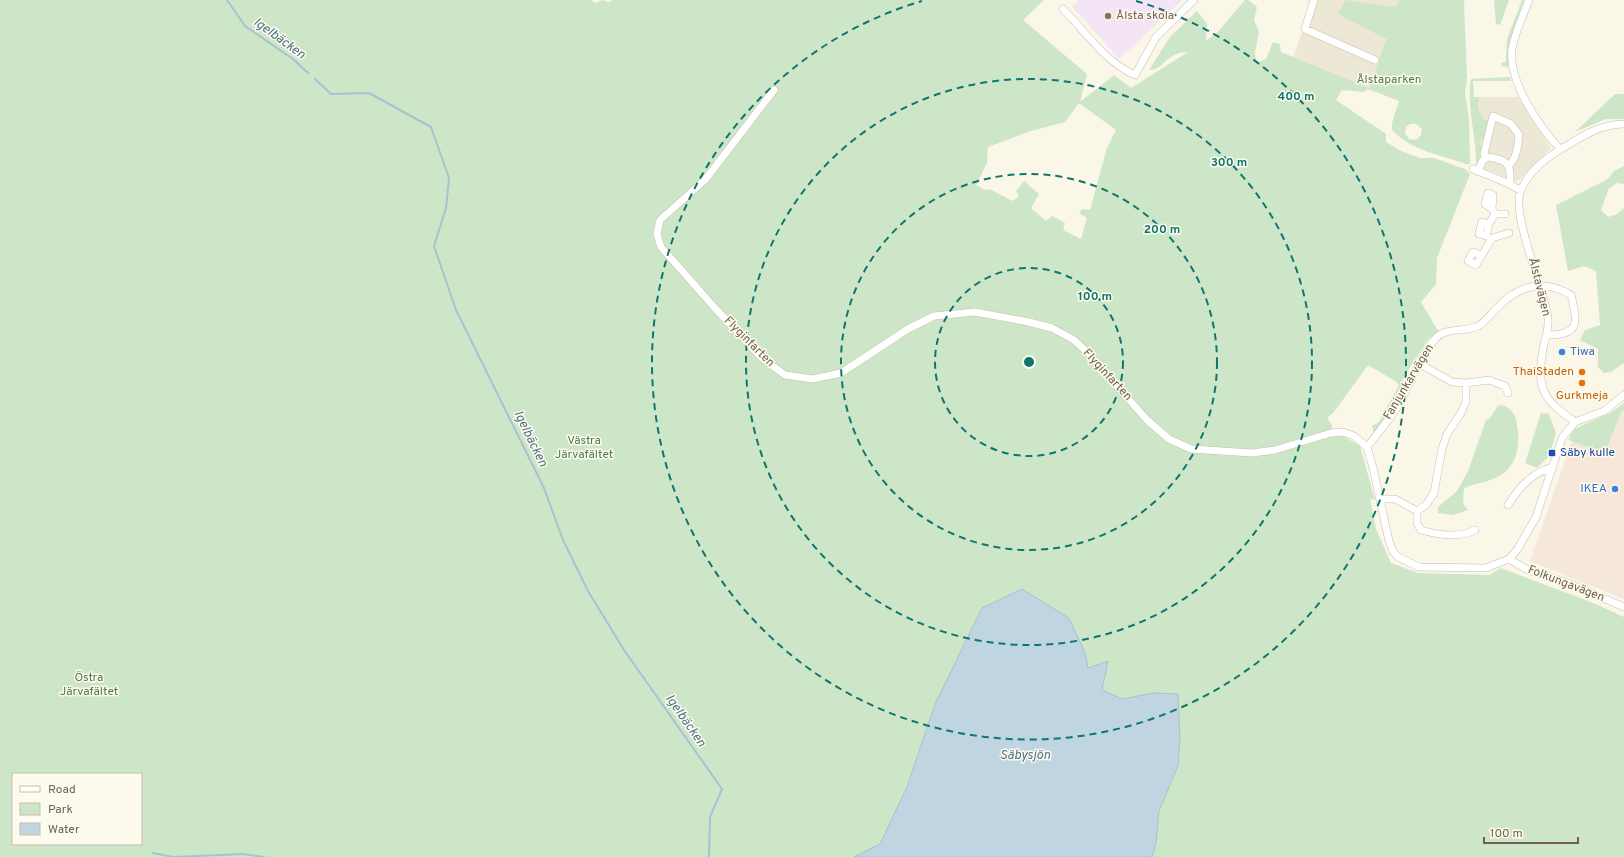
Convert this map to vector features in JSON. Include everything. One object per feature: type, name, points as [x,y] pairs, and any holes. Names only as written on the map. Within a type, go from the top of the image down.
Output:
[{"type":"street","points":[[1063,9],[1110,61],[1122,70],[1135,75],[1156,37],[1194,0]]},
{"type":"street","points":[[1314,0],[1304,29],[1375,60]]},
{"type":"street","points":[[1529,0],[1515,36],[1512,51],[1513,67],[1517,83],[1524,98],[1560,149]]},
{"type":"street","name":"Flyginfarten","points":[[774,90],[705,180],[660,220],[657,234],[661,247],[709,301],[762,358],[785,375],[813,379],[841,373],[908,329],[934,316],[975,312],[1052,328],[1074,340],[1115,382],[1147,420],[1169,439],[1191,449],[1252,453],[1274,450],[1326,435],[1343,432],[1354,436],[1367,447]]},
{"type":"street","points":[[1508,166],[1516,153],[1519,135],[1511,124],[1493,116],[1484,154],[1485,157],[1476,170],[1520,190],[1539,165],[1560,149],[1601,127],[1624,124]]},
{"type":"street","points":[[1485,157],[1490,156],[1503,161],[1508,166],[1510,185]]},
{"type":"street","name":"Ålstavägen","points":[[1520,190],[1520,212],[1540,284],[1548,320],[1542,356],[1541,373],[1546,398],[1553,407],[1575,422]]},
{"type":"street","points":[[1480,255],[1482,256],[1489,237],[1488,224],[1493,211],[1505,214]]},
{"type":"street","points":[[1489,237],[1509,232]]},
{"type":"street","points":[[1540,284],[1551,285],[1571,296],[1576,315],[1576,324],[1571,331],[1561,335],[1546,335]]},
{"type":"street","name":"Fanjunkarvägen","points":[[1367,447],[1397,407],[1436,338],[1447,331],[1479,326],[1501,304],[1523,289],[1540,284]]},
{"type":"street","points":[[1420,364],[1452,382],[1466,384],[1489,380],[1505,386],[1508,393]]},
{"type":"street","points":[[1417,511],[1426,505],[1434,494],[1442,449],[1447,434],[1461,413],[1466,401],[1466,384]]},
{"type":"street","points":[[1367,447],[1393,551],[1398,557],[1405,562],[1419,567],[1464,569],[1486,568],[1509,559],[1517,550],[1536,517],[1562,438],[1575,422],[1604,411],[1624,395]]},
{"type":"street","points":[[1508,505],[1517,492],[1541,470],[1551,468]]},
{"type":"street","points":[[1380,499],[1396,499],[1417,511]]},
{"type":"street","points":[[1417,511],[1417,523],[1421,530],[1435,534],[1467,534],[1475,530]]},
{"type":"street","name":"Folkungavägen","points":[[1509,559],[1528,570],[1568,583],[1624,607]]},
{"type":"shaded area","points":[[1079,0],[1182,0],[1119,59],[1072,6]]},
{"type":"shaded area","points":[[1313,0],[1399,0],[1369,88],[1293,58]]},
{"type":"shaded area","points":[[1474,97],[1518,97],[1551,148],[1517,182],[1478,166]]},
{"type":"shaded area","points":[[1624,405],[1624,599],[1530,561],[1574,435]]},
{"type":"green space","name":"Västra Järvafältet","points":[[0,0],[591,0],[596,3],[602,0],[610,2],[612,0],[1044,0],[1023,20],[1087,74],[1080,102],[1114,75],[1131,88],[1188,52],[1174,55],[1159,67],[1149,70],[1170,37],[1197,11],[1207,24],[1206,40],[1216,34],[1245,0],[1248,0],[1257,7],[1254,20],[1259,32],[1255,53],[1256,63],[1266,59],[1273,42],[1280,44],[1281,52],[1369,88],[1386,39],[1338,14],[1345,0],[1396,7],[1399,0],[1464,0],[1467,78],[1465,93],[1469,119],[1470,164],[1426,151],[1399,137],[1392,130],[1392,123],[1399,101],[1368,89],[1364,92],[1342,90],[1336,100],[1386,134],[1386,142],[1401,151],[1420,158],[1434,158],[1465,169],[1470,174],[1437,258],[1436,284],[1421,302],[1439,333],[1429,338],[1402,380],[1406,383],[1374,434],[1372,426],[1379,422],[1399,385],[1368,365],[1334,412],[1327,418],[1332,425],[1332,437],[1343,436],[1360,446],[1375,500],[1370,498],[1376,529],[1391,563],[1418,573],[1489,575],[1501,568],[1591,602],[1624,617],[1624,857],[0,857]],"holes":[[[1079,103],[1116,130],[1107,148],[1090,210],[1082,209],[1079,213],[1087,218],[1081,239],[1063,230],[1065,223],[1052,216],[1046,221],[1031,208],[1039,194],[1024,181],[1016,191],[1019,196],[1013,201],[989,189],[986,190],[976,185],[987,163],[988,147],[1031,131],[1065,122]],[[1410,124],[1416,124],[1422,129],[1421,135],[1416,140],[1409,139],[1405,133],[1406,127]]]},
{"type":"green space","points":[[1494,0],[1509,0],[1500,25],[1496,24]]},
{"type":"green space","points":[[1522,0],[1524,0],[1510,40],[1508,67],[1502,66],[1501,63],[1506,62],[1507,39]]},
{"type":"green space","points":[[1510,77],[1511,81],[1473,81],[1474,97],[1479,97],[1478,107],[1479,111],[1483,115],[1482,119],[1490,121],[1484,139],[1481,139],[1480,145],[1484,146],[1478,166],[1476,166],[1470,101],[1471,79]]},
{"type":"green space","points":[[1615,94],[1624,94],[1624,119],[1606,119],[1575,132]]},
{"type":"green space","points":[[1624,166],[1624,184],[1617,183],[1609,188],[1601,210],[1608,217],[1617,214],[1624,208],[1624,363],[1611,372],[1604,373],[1598,367],[1598,349],[1580,340],[1585,330],[1600,325],[1596,271],[1584,266],[1568,271],[1556,205],[1608,179],[1614,171]]},
{"type":"green space","points":[[1624,403],[1624,409],[1621,412],[1605,453],[1568,440],[1574,429],[1610,413]]},
{"type":"green space","points":[[1501,405],[1510,410],[1516,421],[1518,441],[1516,456],[1512,463],[1501,475],[1464,488],[1463,503],[1468,510],[1453,515],[1438,513],[1438,507],[1457,491],[1468,471],[1486,420],[1489,419],[1498,406]]},
{"type":"green space","points":[[1541,413],[1549,414],[1556,433],[1549,456],[1537,468],[1525,463]]},
{"type":"water","name":"Säbysjön","points":[[1022,589],[1069,618],[1085,653],[1088,668],[1108,661],[1102,690],[1122,699],[1154,693],[1178,694],[1180,739],[1178,766],[1159,811],[1156,843],[1152,857],[854,857],[880,844],[907,787],[935,704],[982,608]]},
{"type":"waterway","name":"Igelbäcken","points":[[227,0],[245,26],[293,59],[308,73]]},
{"type":"waterway","name":"Igelbäcken","points":[[315,79],[331,94],[369,93],[431,127],[449,178],[446,208],[434,246],[456,310],[544,488],[563,540],[588,591],[624,650],[722,789],[710,817],[709,857]]},
{"type":"waterway","points":[[153,853],[173,857]]},
{"type":"waterway","points":[[175,857],[243,854],[264,857]]},
{"type":"place","name":"Ålsta skola","points":[[1108,16]]},
{"type":"place","name":"Tiwa","points":[[1562,352]]},
{"type":"place","name":"ThaiStaden","points":[[1582,372]]},
{"type":"place","name":"Gurkmeja","points":[[1582,383]]},
{"type":"place","name":"Säby kulle","points":[[1552,453]]},
{"type":"place","name":"IKEA","points":[[1615,489]]},
{"type":"park label","name":"Ålstaparken","points":[[1389,80]]},
{"type":"park label","name":"Östra Järvafältet","points":[[89,685]]}]
